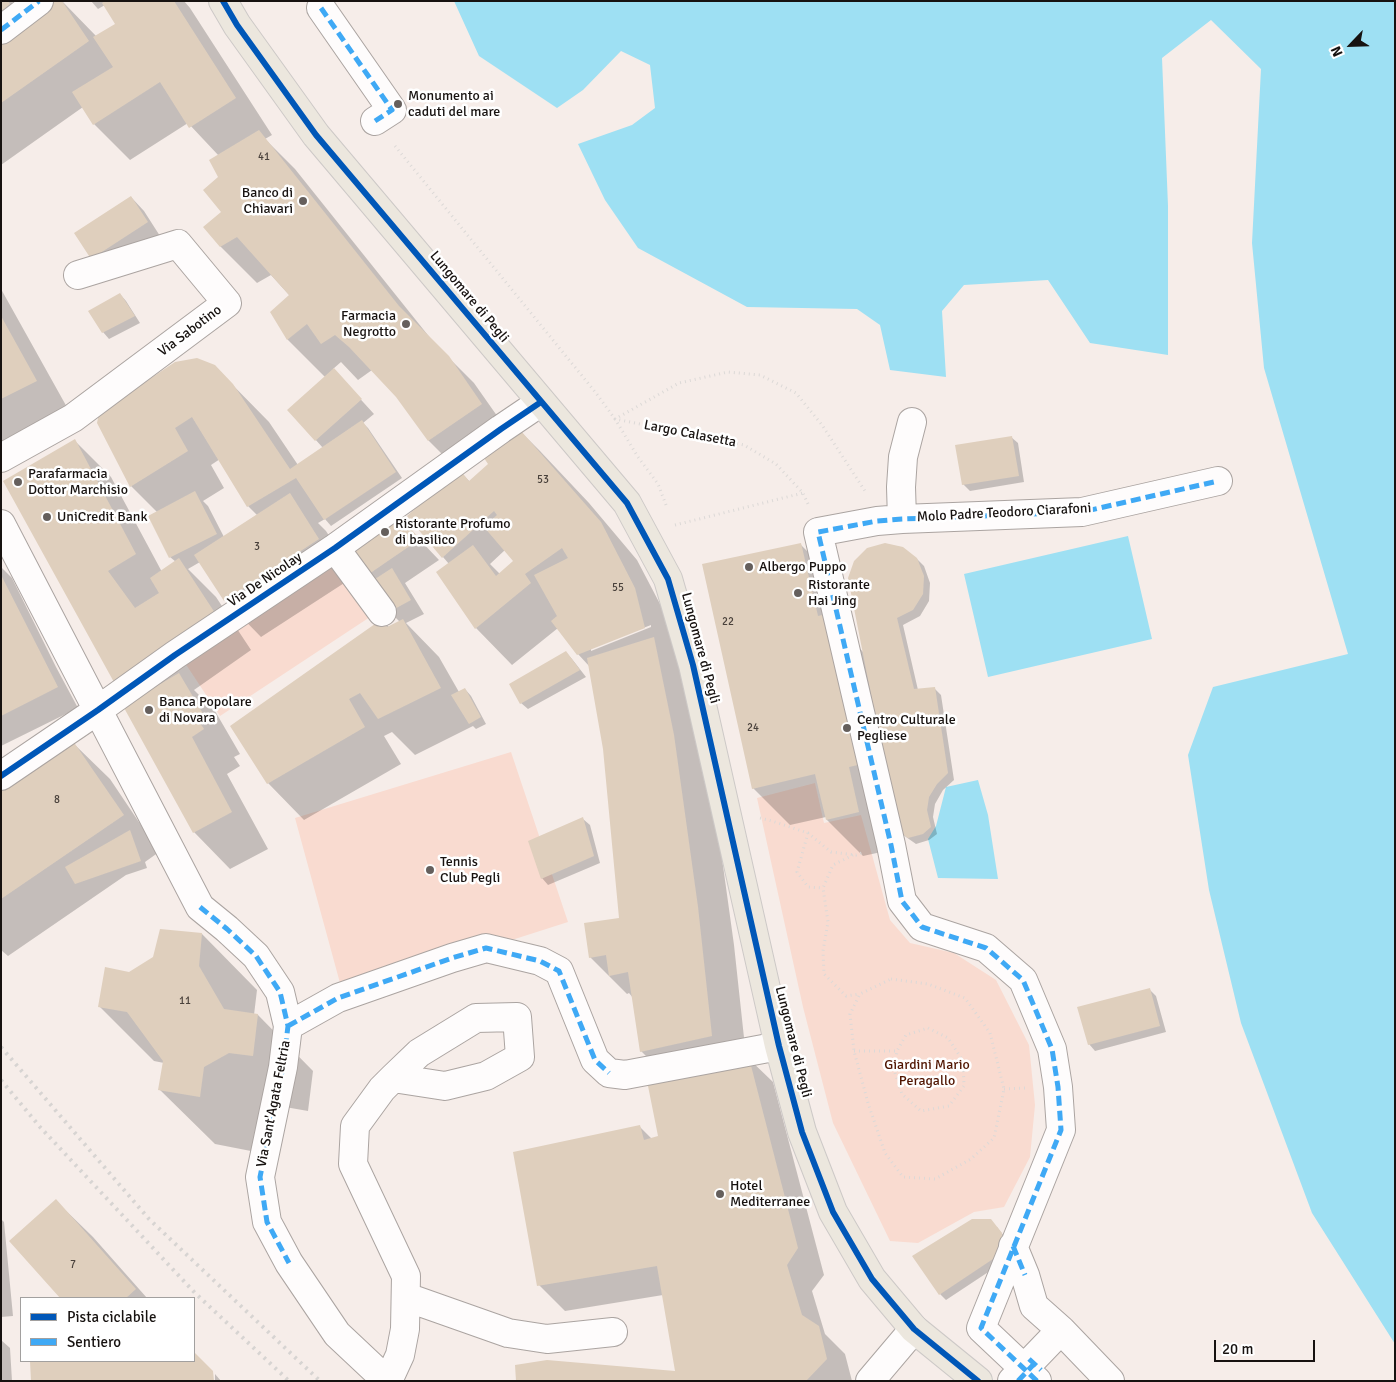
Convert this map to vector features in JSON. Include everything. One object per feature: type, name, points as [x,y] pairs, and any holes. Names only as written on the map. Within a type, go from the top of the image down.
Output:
[{"type":"main road","name":"Lungomare di Pegli","points":[[223,1],[237,25],[316,135],[627,503],[668,579],[694,665],[780,1046],[802,1132],[833,1212],[872,1279],[914,1330],[978,1381]]},
{"type":"street","points":[[1,30],[40,1]]},
{"type":"street","points":[[321,8],[392,110],[374,121]]},
{"type":"street","name":"Via Sabotino","points":[[1,458],[73,418],[227,303],[178,244],[78,276]]},
{"type":"street","name":"Via De Nicolay","points":[[1,776],[175,655],[335,548],[541,402]]},
{"type":"street","points":[[890,520],[901,487],[903,457],[912,422]]},
{"type":"street","name":"Molo Padre Teodoro Ciarafoni","points":[[818,532],[890,520],[1082,512],[1218,481]]},
{"type":"street","points":[[1,524],[200,907],[256,956],[280,992],[288,1026],[338,998],[486,948],[540,961],[559,971],[595,1060],[608,1073],[625,1075],[780,1046]]},
{"type":"street","points":[[818,532],[902,901],[922,927],[986,948],[1023,980],[1052,1049],[1058,1087],[1061,1130],[981,1328],[1024,1377],[1061,1330]]},
{"type":"street","points":[[335,548],[382,612]]},
{"type":"street","name":"Via Sant'Agata Feltria","points":[[288,1026],[283,1067],[260,1177],[268,1222],[289,1263],[337,1334],[388,1381]]},
{"type":"street","points":[[388,1381],[400,1355],[405,1329],[406,1276],[353,1164],[355,1126],[382,1089],[394,1078]]},
{"type":"street","points":[[1014,1246],[1034,1306],[1061,1330],[1110,1381]]},
{"type":"street","points":[[406,1297],[508,1333],[547,1339],[613,1332]]},
{"type":"street","points":[[872,1380],[914,1330]]},
{"type":"path","points":[[374,121],[612,414],[638,457],[658,484],[668,509]]},
{"type":"path","points":[[615,419],[680,383],[728,372],[760,375],[796,394],[822,425],[867,495],[890,520]]},
{"type":"path","points":[[671,517],[675,525],[803,493]]},
{"type":"path","points":[[772,821],[808,833],[831,852],[856,855],[891,846]]},
{"type":"path","points":[[808,833],[797,872],[808,887],[823,888]]},
{"type":"path","points":[[853,855],[833,865],[823,888],[828,922],[823,951],[824,974],[846,996],[860,994],[891,979],[928,984],[965,998],[990,1033],[1004,1089],[994,1138],[970,1160],[935,1179],[903,1177],[885,1153],[868,1103],[854,1051],[850,1014],[860,994]]},
{"type":"path","points":[[928,1028],[948,1038],[963,1061],[964,1086],[949,1106],[921,1111],[902,1094],[894,1070],[897,1051],[906,1035],[928,1028]]},
{"type":"path","points":[[854,1051],[897,1051]]},
{"type":"green space","points":[[335,563],[370,617],[220,716],[185,663]]},
{"type":"green space","name":"Tennis Club Pegli","points":[[511,752],[568,922],[343,994],[295,818]]},
{"type":"green space","name":"Giardini Mario Peragallo","points":[[815,783],[824,823],[861,815],[890,920],[910,943],[954,953],[996,980],[1029,1045],[1035,1105],[1030,1157],[1004,1207],[974,1212],[918,1243],[890,1241],[833,1123],[803,1007],[757,798]]},
{"type":"water","points":[[454,1],[1395,1],[1395,1344],[1312,1213],[1241,1023],[1209,890],[1188,755],[1213,687],[1348,654],[1264,368],[1252,243],[1261,69],[1211,20],[1162,58],[1168,206],[1168,355],[1090,343],[1048,280],[964,285],[942,311],[946,377],[890,370],[880,325],[857,309],[747,307],[638,248],[605,200],[578,144],[632,125],[655,108],[650,65],[621,51],[583,90],[557,108],[479,56]]},
{"type":"water","points":[[1128,536],[1152,639],[988,677],[964,574]]},
{"type":"water","points":[[978,780],[988,815],[998,879],[938,878],[928,839],[936,826],[946,787]]},
{"type":"building","points":[[1,1],[8,1],[13,8],[1,19]]},
{"type":"building","points":[[54,1],[62,1],[89,41],[1,103],[1,41]]},
{"type":"building","points":[[105,1],[174,1],[236,98],[189,128],[160,82],[93,125],[72,92],[113,67],[93,37],[115,24],[102,3]]},
{"type":"building","points":[[259,130],[399,306],[449,356],[482,404],[428,441],[396,397],[349,347],[335,335],[321,344],[307,324],[287,340],[270,312],[289,295],[237,237],[220,247],[203,227],[221,212],[203,190],[218,177],[209,160]]},
{"type":"building","points":[[131,196],[148,222],[91,259],[74,233]]},
{"type":"building","points":[[120,293],[135,316],[102,333],[88,311]]},
{"type":"building","points":[[1,316],[37,381],[1,399]]},
{"type":"building","points":[[197,358],[215,365],[233,384],[290,469],[362,420],[396,472],[324,520],[296,478],[247,507],[192,417],[175,428],[188,451],[130,487],[97,423],[99,413],[175,362]]},
{"type":"building","points":[[334,368],[362,399],[315,441],[287,410]]},
{"type":"building","points":[[514,423],[601,522],[635,588],[645,628],[577,655],[551,621],[557,616],[534,575],[568,558],[562,548],[525,574],[531,583],[475,629],[436,572],[473,545],[496,576],[513,561],[484,527],[497,515],[494,511],[442,558],[407,516],[459,469],[469,481],[488,464],[480,452]]},
{"type":"building","points":[[1012,436],[1019,476],[962,485],[955,445]]},
{"type":"building","points":[[75,439],[136,554],[108,571],[135,608],[159,593],[150,578],[179,558],[215,613],[115,684],[3,481]]},
{"type":"building","points":[[195,491],[217,534],[169,558],[148,516]]},
{"type":"building","points":[[290,493],[319,539],[224,601],[194,555]]},
{"type":"building","points":[[400,517],[420,539],[366,576],[347,550]]},
{"type":"building","points":[[801,543],[818,616],[827,614],[862,764],[849,767],[859,812],[826,820],[815,774],[752,789],[702,564]]},
{"type":"building","points":[[885,543],[903,547],[917,558],[924,576],[923,594],[913,610],[897,618],[914,689],[935,687],[948,773],[937,784],[929,797],[927,810],[931,827],[923,834],[908,838],[898,831],[848,578],[854,561],[867,548]]},
{"type":"building","points":[[392,568],[411,600],[389,612],[369,583]]},
{"type":"building","points":[[1,575],[58,687],[1,716]]},
{"type":"building","points":[[382,619],[387,627],[403,619],[441,688],[378,719],[360,693],[349,699],[365,727],[267,784],[230,726]]},
{"type":"building","points":[[654,637],[674,735],[698,907],[712,1036],[640,1052],[628,972],[609,976],[606,955],[589,958],[584,923],[619,918],[603,749],[587,658]]},
{"type":"building","points":[[566,651],[580,670],[520,704],[509,684]]},
{"type":"building","points":[[179,673],[205,717],[198,720],[204,729],[192,737],[232,812],[193,833],[123,706]]},
{"type":"building","points":[[465,688],[481,717],[469,724],[451,695]]},
{"type":"building","points":[[73,741],[124,815],[1,899],[1,791]]},
{"type":"building","points":[[583,817],[594,856],[541,879],[528,841]]},
{"type":"building","points":[[130,830],[141,861],[75,884],[65,867]]},
{"type":"building","points":[[160,929],[202,933],[199,966],[224,1009],[258,1014],[253,1056],[229,1053],[204,1067],[200,1097],[158,1090],[163,1061],[127,1012],[98,1007],[105,967],[129,972],[153,957]]},
{"type":"building","points":[[1150,988],[1160,1026],[1088,1045],[1077,1007]]},
{"type":"building","name":"Hotel Mediterranee","points":[[748,1054],[798,1248],[787,1265],[802,1315],[819,1326],[827,1359],[806,1381],[516,1381],[515,1365],[547,1360],[675,1371],[657,1266],[537,1286],[513,1152],[640,1125],[644,1140],[658,1136],[646,1076]]},
{"type":"building","points":[[56,1199],[136,1289],[127,1297],[59,1297],[9,1241]]},
{"type":"building","points":[[972,1219],[991,1219],[1002,1233],[1002,1253],[939,1295],[912,1256]]},
{"type":"building","points":[[195,1353],[213,1371],[214,1381],[31,1381],[30,1362],[195,1362]]},
{"type":"railway","points":[[1,1047],[149,1219],[320,1381]]},
{"type":"railway","points":[[1,1080],[40,1127],[195,1293],[289,1381]]},
{"type":"marked path","points":[[1,30],[39,1]]},
{"type":"marked path","points":[[321,8],[392,110],[375,121]]},
{"type":"marked path","points":[[1037,1381],[981,1328],[1061,1130],[1058,1087],[1052,1049],[1023,980],[986,948],[922,927],[902,901],[891,845],[818,532],[877,521],[902,519],[1082,512],[1218,481]]},
{"type":"marked path","points":[[200,907],[256,956],[280,992],[288,1026],[283,1067],[260,1177],[267,1222],[289,1263]]},
{"type":"marked path","points":[[288,1026],[338,998],[486,948],[540,961],[559,971],[595,1060],[609,1073]]},
{"type":"marked path","points":[[1013,1246],[1025,1275]]},
{"type":"marked path","points":[[1029,1359],[1041,1370]]},
{"type":"marked path","points":[[1018,1381],[1034,1364]]},
{"type":"cycle path","points":[[223,1],[237,25],[316,135],[627,503],[668,579],[693,665],[779,1046],[802,1132],[833,1212],[872,1279],[914,1329],[978,1381]]},
{"type":"cycle path","points":[[1,776],[175,655],[335,548],[541,402]]},
{"type":"place","name":"Monumento ai caduti del mare","points":[[398,104]]},
{"type":"place","name":"Banco di Chiavari","points":[[303,201]]},
{"type":"place","name":"Farmacia Negrotto","points":[[406,324]]},
{"type":"place","name":"Parafarmacia Dottor Marchisio","points":[[18,482]]},
{"type":"place","name":"UniCredit Bank","points":[[47,517]]},
{"type":"place","name":"Ristorante Profumo di basilico","points":[[385,532]]},
{"type":"place","name":"Albergo Puppo","points":[[749,567]]},
{"type":"place","name":"Ristorante Hai Jing","points":[[798,593]]},
{"type":"place","name":"Banca Popolare di Novara","points":[[149,710]]},
{"type":"place","name":"Centro Culturale Pegliese","points":[[847,728]]},
{"type":"place","name":"Tennis Club Pegli","points":[[430,870]]},
{"type":"place","name":"Hotel Mediterranee","points":[[720,1194]]}]
